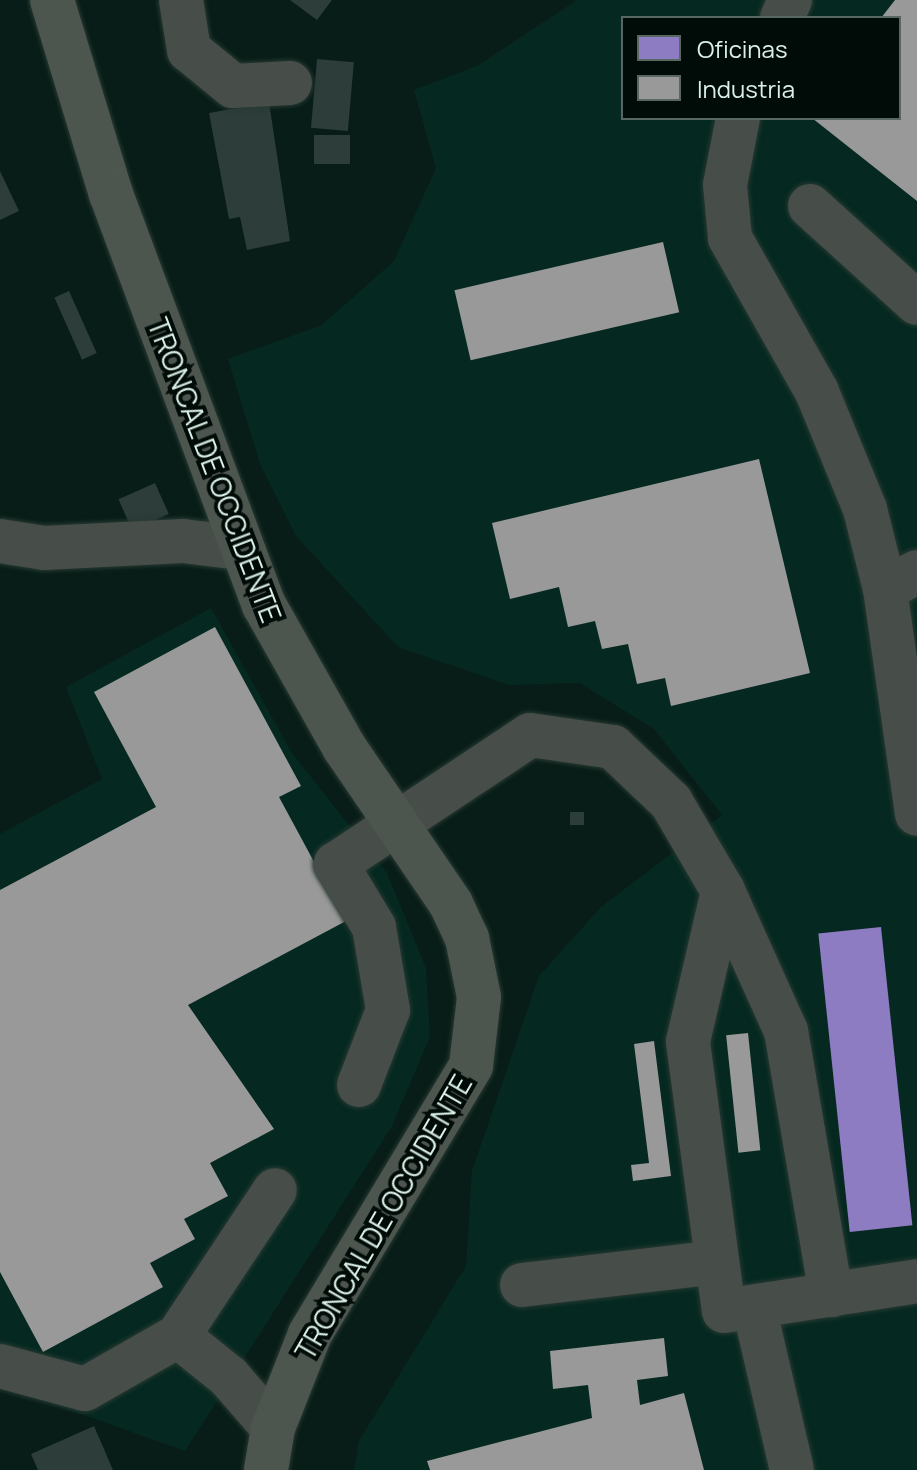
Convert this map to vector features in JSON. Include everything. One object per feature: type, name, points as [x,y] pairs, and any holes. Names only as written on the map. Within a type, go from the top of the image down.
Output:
[{"type":"main road","name":"TRONCAL DE OCCIDENTE","points":[[57,2],[111,194],[240,548],[315,701],[395,820],[467,938],[480,1032],[437,1131],[310,1334],[269,1449]]},
{"type":"lane","points":[[181,0],[189,50],[233,86],[290,83]]},
{"type":"lane","points":[[738,120],[725,185],[730,238],[817,392],[865,509],[901,580],[917,814]]},
{"type":"lane","points":[[810,206],[917,303]]},
{"type":"lane","points":[[0,541],[44,548],[183,541],[240,548]]},
{"type":"lane","points":[[359,1085],[388,1010],[374,927],[336,864],[395,820],[530,735],[613,747],[671,802],[723,891],[786,1031],[831,1295]]},
{"type":"lane","points":[[723,891],[688,1042],[724,1311],[917,1281]]},
{"type":"lane","points":[[0,1366],[85,1389],[178,1336],[275,1190]]},
{"type":"lane","points":[[522,1285],[717,1262]]},
{"type":"lane","points":[[754,1307],[792,1470]]},
{"type":"lane","points":[[178,1336],[229,1377],[269,1449]]},
{"type":"shaded area","points":[[577,0],[917,0],[917,1470],[354,1470],[359,1441],[466,1266],[472,1171],[539,976],[601,907],[722,815],[654,729],[580,683],[509,685],[398,647],[296,536],[260,464],[228,359],[322,325],[394,261],[436,168],[414,90],[479,65]]},
{"type":"shaded area","points":[[211,608],[292,753],[387,873],[426,968],[430,1037],[392,1126],[185,1451],[0,1385],[0,834],[102,779],[66,687]]},
{"type":"building: Oficinas","points":[[881,927],[912,1225],[850,1232],[818,934]]},
{"type":"building: Industria","points":[[895,0],[917,0],[917,201],[815,120],[901,120],[901,16],[883,16]]},
{"type":"building: Industria","points":[[663,242],[679,312],[471,360],[454,290]]},
{"type":"building: Industria","points":[[759,459],[810,673],[671,706],[665,678],[637,684],[628,644],[602,649],[595,621],[568,627],[559,587],[510,599],[492,523]]},
{"type":"building: Industria","points":[[215,627],[301,786],[279,797],[346,921],[188,1005],[274,1129],[210,1163],[228,1196],[184,1219],[195,1239],[150,1263],[163,1287],[43,1352],[0,1272],[0,890],[156,807],[94,692]]},
{"type":"building: Industria","points":[[748,1033],[760,1150],[738,1153],[726,1035]]},
{"type":"building: Industria","points":[[654,1041],[671,1176],[633,1181],[631,1165],[649,1163],[634,1044]]},
{"type":"building: Industria","points":[[664,1338],[668,1376],[637,1380],[640,1405],[684,1393],[704,1470],[430,1470],[427,1461],[592,1418],[588,1385],[553,1389],[550,1351]]},
{"type":"building: Otros","points":[[290,0],[332,0],[317,20]]},
{"type":"building: Otros","points":[[317,59],[354,62],[348,131],[311,128]]},
{"type":"building: Otros","points":[[269,102],[290,241],[247,250],[240,217],[229,219],[209,113]]},
{"type":"building: Otros","points":[[314,135],[350,135],[350,164],[314,164]]},
{"type":"building: Otros","points":[[0,171],[19,211],[0,220]]},
{"type":"building: Otros","points":[[69,291],[97,353],[82,360],[54,298]]},
{"type":"building: Otros","points":[[155,483],[169,514],[132,530],[118,499]]},
{"type":"building: Otros","points":[[570,812],[584,812],[584,825],[570,825]]},
{"type":"building: Otros","points":[[94,1426],[113,1470],[38,1470],[31,1454]]}]
